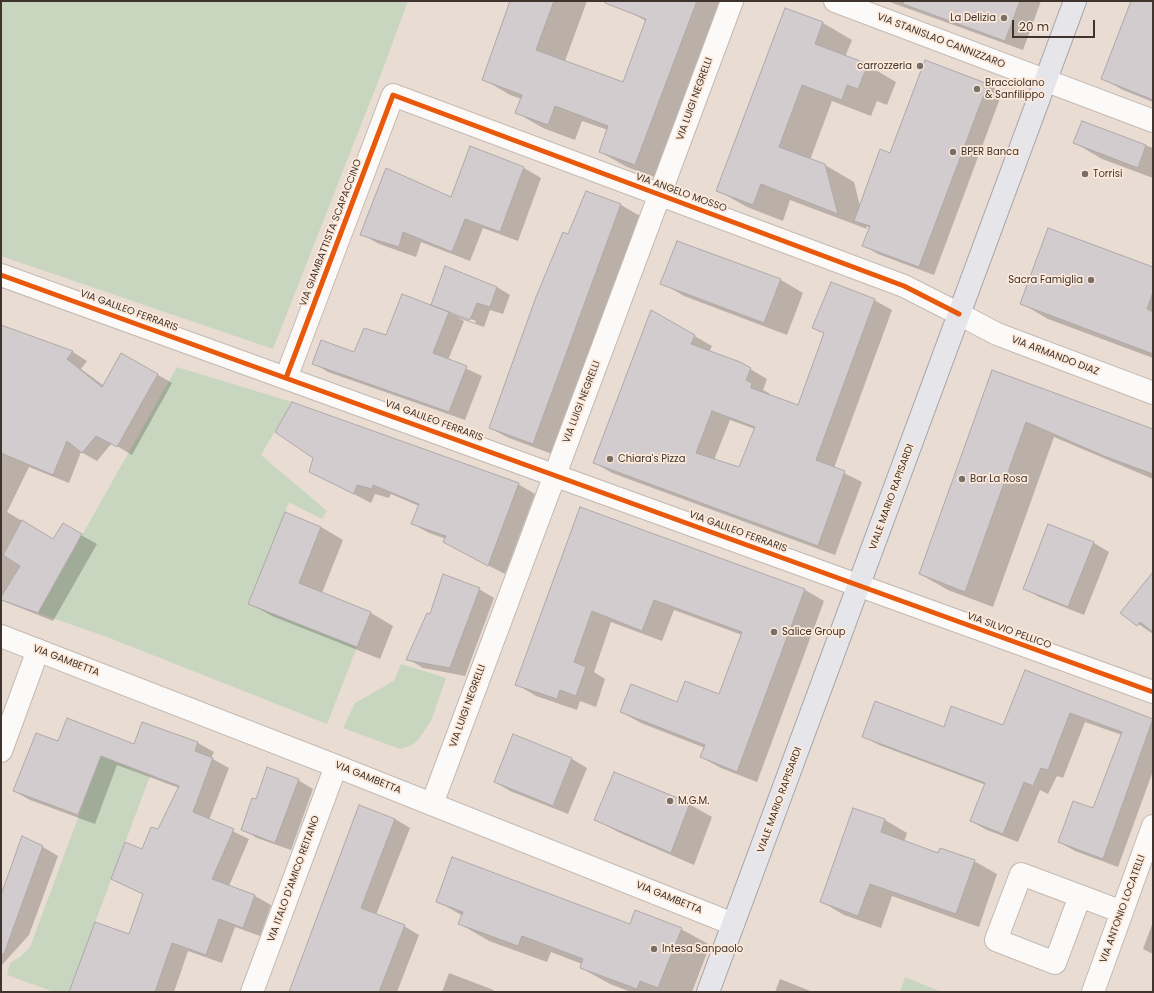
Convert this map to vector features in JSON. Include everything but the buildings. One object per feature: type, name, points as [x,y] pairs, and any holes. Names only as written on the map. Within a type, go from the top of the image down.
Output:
[{"type":"main road","name":"VIALE MARIO RAPISARDI","points":[[708,992],[1075,1]]},
{"type":"street","name":"VIA LUIGI NEGRELLI","points":[[432,804],[732,1]]},
{"type":"street","name":"VIA STANISLAO CANNIZZARO","points":[[835,1],[1153,121]]},
{"type":"street","name":"VIA ANGELO MOSSO","points":[[393,95],[904,286],[959,314]]},
{"type":"street","name":"VIA GIAMBATTISTA SCAPACCINO","points":[[286,378],[393,95]]},
{"type":"street","name":"VIA GALILEO FERRARIS","points":[[1,275],[859,586]]},
{"type":"street","name":"VIA ARMANDO DIAZ","points":[[959,314],[997,334],[1153,393]]},
{"type":"street","name":"VIA SILVIO PELLICO","points":[[859,586],[1153,692]]},
{"type":"street","name":"VIA GAMBETTA","points":[[1,636],[336,766],[733,924]]},
{"type":"street","points":[[1,751],[38,650]]},
{"type":"street","name":"VIA ITALO D'AMICO REITANO","points":[[252,992],[336,766]]},
{"type":"street","name":"VIA ANTONIO LOCATELLI","points":[[1093,992],[1153,826]]},
{"type":"street","points":[[1080,896],[1122,912]]},
{"type":"green space","points":[[1,1],[408,1],[383,69],[273,349],[1,256]]},
{"type":"green space","points":[[177,367],[292,402],[261,455],[327,511],[322,519],[289,502],[248,603],[357,647],[327,724],[107,637],[38,613]]},
{"type":"green space","points":[[401,664],[446,678],[431,721],[418,740],[412,745],[400,749],[343,728],[355,703],[394,681]]},
{"type":"green space","points":[[101,756],[150,776],[69,992],[54,992],[7,975],[10,963],[20,957],[30,947]]},
{"type":"green space","points":[[905,977],[942,992],[900,992]]},
{"type":"cycle path","points":[[286,378],[393,95],[904,286],[959,314]]},
{"type":"cycle path","points":[[1,275],[1153,692]]},
{"type":"place","name":"La Delizia","points":[[1004,18]]},
{"type":"place","name":"carrozzeria","points":[[920,66]]},
{"type":"place","name":"Bracciolano & Sanfilippo","points":[[977,89]]},
{"type":"place","name":"BPER Banca","points":[[953,152]]},
{"type":"place","name":"Torrisi","points":[[1085,174]]},
{"type":"place","name":"Sacra Famiglia","points":[[1091,280]]},
{"type":"place","name":"Chiara's Pizza","points":[[610,459]]},
{"type":"place","name":"Bar La Rosa","points":[[962,479]]},
{"type":"place","name":"Salice Group","points":[[774,632]]},
{"type":"place","name":"M.G.M.","points":[[670,801]]},
{"type":"place","name":"Intesa Sanpaolo","points":[[654,949]]}]
